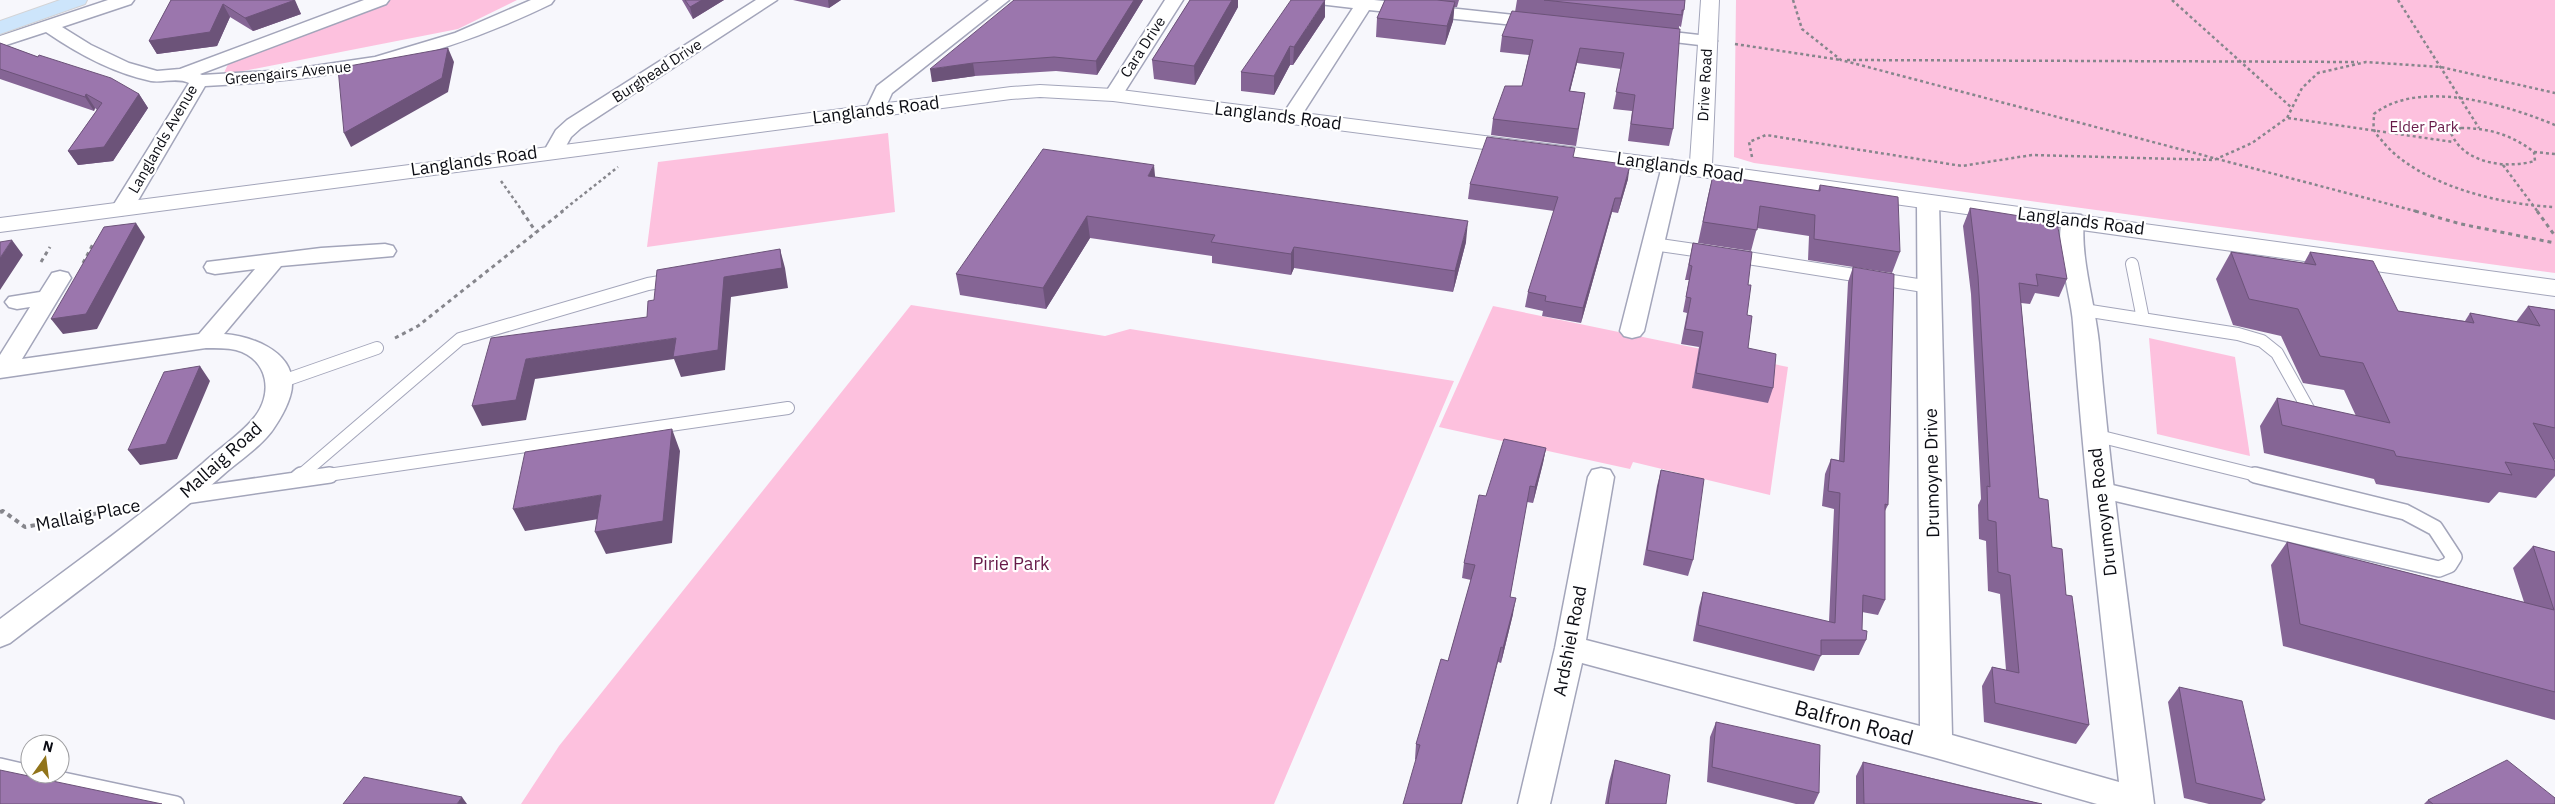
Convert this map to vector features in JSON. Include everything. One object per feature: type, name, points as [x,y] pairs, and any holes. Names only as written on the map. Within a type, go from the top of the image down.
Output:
[{"type":"main road","points":[[0,15],[46,0]]},
{"type":"main road","points":[[0,27],[77,0]]},
{"type":"street","points":[[0,42],[126,0]]},
{"type":"street","points":[[193,77],[380,0]]},
{"type":"street","name":"Greengairs Avenue","points":[[193,77],[296,74],[371,63],[431,48],[468,35],[545,0]]},
{"type":"street","name":"Burghead Drive","points":[[554,151],[563,134],[574,124],[768,0]]},
{"type":"street","points":[[874,111],[884,90],[1000,0]]},
{"type":"street","name":"Cara Drive","points":[[1112,95],[1174,0]]},
{"type":"street","points":[[1325,0],[1364,4],[1478,8],[1562,25]]},
{"type":"street","name":"Drive Road","points":[[1701,170],[1710,0]]},
{"type":"street","points":[[1291,117],[1364,4]]},
{"type":"street","name":"Langlands Avenue","points":[[48,26],[78,47],[121,67],[153,76],[193,77],[122,209]]},
{"type":"street","points":[[1630,32],[1708,40]]},
{"type":"street","name":"Langlands Road","points":[[0,224],[655,138],[1040,91],[1112,95],[1672,166],[2555,288]]},
{"type":"street","points":[[1632,331],[1672,166]]},
{"type":"street","name":"Drumoyne Drive","points":[[1928,202],[1936,744]]},
{"type":"street","name":"Drumoyne Road","points":[[2073,220],[2071,239],[2084,310],[2094,435],[2138,803]]},
{"type":"street","points":[[216,266],[273,262],[324,253],[385,251]]},
{"type":"street","points":[[206,340],[273,262]]},
{"type":"street","points":[[1,370],[60,278]]},
{"type":"street","points":[[17,302],[46,298]]},
{"type":"street","points":[[1,370],[206,340],[241,343],[262,353],[274,366],[280,382]]},
{"type":"street","name":"Mallaig Road","points":[[2,631],[180,497],[264,424],[276,400],[280,382]]},
{"type":"street","name":"Ardshiel Road","points":[[1534,804],[1570,648],[1601,476]]},
{"type":"street","name":"Balfron Road","points":[[1570,648],[1936,744],[2138,803]]},
{"type":"lane","points":[[1653,244],[1930,286]]},
{"type":"lane","points":[[2132,264],[2143,319]]},
{"type":"lane","points":[[295,480],[460,339],[648,284],[686,277]]},
{"type":"lane","points":[[2084,310],[2238,334],[2262,341],[2277,353],[2311,414]]},
{"type":"lane","points":[[280,382],[377,348]]},
{"type":"lane","points":[[180,497],[788,408]]},
{"type":"lane","points":[[2094,435],[2405,512],[2433,524],[2445,539],[2454,557],[2449,565],[2439,569],[2101,490]]},
{"type":"lane","points":[[0,766],[20,771]]},
{"type":"lane","points":[[70,781],[176,804]]},
{"type":"path","points":[[1793,0],[1802,29],[1841,60],[2366,62],[2441,66],[2555,93]]},
{"type":"path","points":[[2172,0],[2292,108]]},
{"type":"path","points":[[2398,0],[2479,128]]},
{"type":"path","points":[[1735,44],[1841,60],[2214,160],[2314,183],[2461,224],[2555,243]]},
{"type":"path","points":[[1754,163],[1749,142],[1766,135],[1962,166],[2032,155],[2192,161],[2214,160],[2252,143],[2287,118],[2302,88],[2318,73],[2366,62]]},
{"type":"path","points":[[2555,125],[2506,108],[2461,99],[2421,97],[2391,102],[2374,114],[2374,131],[2393,154],[2430,176],[2478,195],[2531,206],[2555,207]]},
{"type":"path","points":[[2287,118],[2453,142],[2464,152],[2503,165],[2523,165],[2535,161],[2534,152]]},
{"type":"path","points":[[2453,142],[2451,133],[2461,128],[2479,128],[2515,138],[2534,152],[2555,154]]},
{"type":"path","points":[[377,348],[418,326],[655,138]]},
{"type":"path","points":[[486,160],[536,232]]},
{"type":"path","points":[[2503,165],[2531,206],[2555,236]]},
{"type":"path","name":"Mallaig Place","points":[[0,512],[3,511],[25,527],[122,508]]},
{"type":"green space","points":[[390,0],[517,0],[458,29],[223,75],[229,62]]},
{"type":"green space","name":"Elder Park","points":[[1736,0],[2555,0],[2555,273],[1754,163],[1734,157]]},
{"type":"green space","points":[[888,133],[895,212],[647,247],[658,162]]},
{"type":"green space","name":"Pirie Park","points":[[911,305],[1105,336],[1130,329],[1454,381],[1274,804],[521,804],[559,746]]},
{"type":"green space","points":[[1493,306],[1788,367],[1770,495],[1633,462],[1630,469],[1439,427]]},
{"type":"green space","points":[[2149,338],[2235,357],[2250,456],[2157,434]]},
{"type":"building","points":[[171,0],[295,0],[245,18],[223,4],[210,32],[149,41]]},
{"type":"building","points":[[685,0],[702,0],[690,7]]},
{"type":"building","points":[[1014,0],[1134,0],[1096,61],[1054,57],[973,63],[930,69]]},
{"type":"building","points":[[1190,0],[1232,0],[1194,66],[1152,60]]},
{"type":"building","points":[[1291,0],[1325,0],[1294,47],[1290,46],[1274,76],[1241,72]]},
{"type":"building","points":[[1385,0],[1455,2],[1447,26],[1377,18]]},
{"type":"building","points":[[1544,0],[1685,0],[1682,15]]},
{"type":"building","points":[[1512,11],[1680,29],[1673,129],[1631,124],[1635,95],[1616,92],[1624,53],[1580,48],[1569,91],[1585,93],[1578,129],[1493,119],[1505,86],[1522,86],[1533,40],[1502,36]]},
{"type":"building","points":[[0,43],[38,57],[39,55],[111,78],[139,94],[104,147],[68,151],[102,103],[86,94],[85,97],[0,69]]},
{"type":"building","points":[[448,48],[442,78],[344,133],[338,68]]},
{"type":"building","points":[[1487,137],[1575,148],[1573,157],[1630,165],[1621,198],[1615,198],[1583,308],[1545,301],[1546,296],[1528,292],[1558,197],[1470,184]]},
{"type":"building","points":[[1043,149],[1154,165],[1148,176],[1468,221],[1455,271],[1294,247],[1291,254],[1211,242],[1215,235],[1087,216],[1043,288],[956,274]]},
{"type":"building","points":[[1713,175],[1820,191],[1820,185],[1898,197],[1900,252],[1814,239],[1815,215],[1760,206],[1757,230],[1703,222]]},
{"type":"building","points":[[1970,208],[2057,222],[2067,279],[2036,274],[2038,286],[2019,283],[2039,498],[2048,500],[2052,547],[2062,549],[2066,595],[2072,596],[2089,725],[1995,703],[1992,667],[2019,673],[2010,575],[1998,572],[1996,522],[1988,520],[1987,486],[1990,487],[1978,276]]},
{"type":"building","points":[[136,223],[86,314],[51,319],[104,227]]},
{"type":"building","points":[[12,240],[0,258],[0,242]]},
{"type":"building","points":[[1693,243],[1752,252],[1748,285],[1751,285],[1747,315],[1752,316],[1748,348],[1776,354],[1773,388],[1696,373],[1703,332],[1685,329],[1691,298],[1686,297],[1692,266],[1689,265]]},
{"type":"building","points":[[780,249],[782,268],[724,277],[718,350],[673,357],[676,338],[526,359],[516,400],[472,406],[491,338],[647,317],[648,301],[654,300],[657,270]]},
{"type":"building","points":[[2231,252],[2316,265],[2310,252],[2373,261],[2398,311],[2474,323],[2470,313],[2540,326],[2528,306],[2555,310],[2555,428],[2533,423],[2555,462],[2555,470],[2505,462],[2512,475],[2396,456],[2394,451],[2282,425],[2277,398],[2390,423],[2363,363],[2320,356],[2298,309],[2249,299]]},
{"type":"building","points":[[1853,267],[1894,274],[1888,505],[1885,504],[1885,600],[1863,595],[1862,630],[1867,631],[1866,640],[1821,640],[1821,656],[1698,625],[1703,592],[1835,623],[1840,493],[1828,491],[1831,459],[1844,462]]},
{"type":"building","points":[[200,366],[166,444],[128,450],[164,372]]},
{"type":"building","points":[[672,429],[663,521],[595,532],[601,495],[513,509],[525,452]]},
{"type":"building","points":[[1504,439],[1546,448],[1535,487],[1530,486],[1510,597],[1516,598],[1503,648],[1501,647],[1461,804],[1403,804],[1420,745],[1416,744],[1441,659],[1448,661],[1475,565],[1464,563],[1479,495],[1486,496]]},
{"type":"building","points":[[1661,470],[1704,479],[1693,560],[1647,550]]},
{"type":"building","points":[[2287,542],[2554,610],[2533,546],[2555,552],[2555,692],[2300,624]]},
{"type":"building","points":[[2179,687],[2242,701],[2265,800],[2196,783]]},
{"type":"building","points":[[1716,722],[1820,745],[1819,793],[1712,767]]},
{"type":"building","points":[[1615,760],[1670,775],[1666,804],[1608,804]]},
{"type":"building","points":[[2507,760],[2555,798],[2555,804],[2433,804],[2428,800]]},
{"type":"building","points":[[1863,762],[1971,788],[2042,804],[1864,804]]},
{"type":"building","points":[[0,770],[20,774],[20,784],[67,784],[162,804],[0,804]]},
{"type":"building","points":[[364,777],[462,797],[457,804],[343,804]]}]
